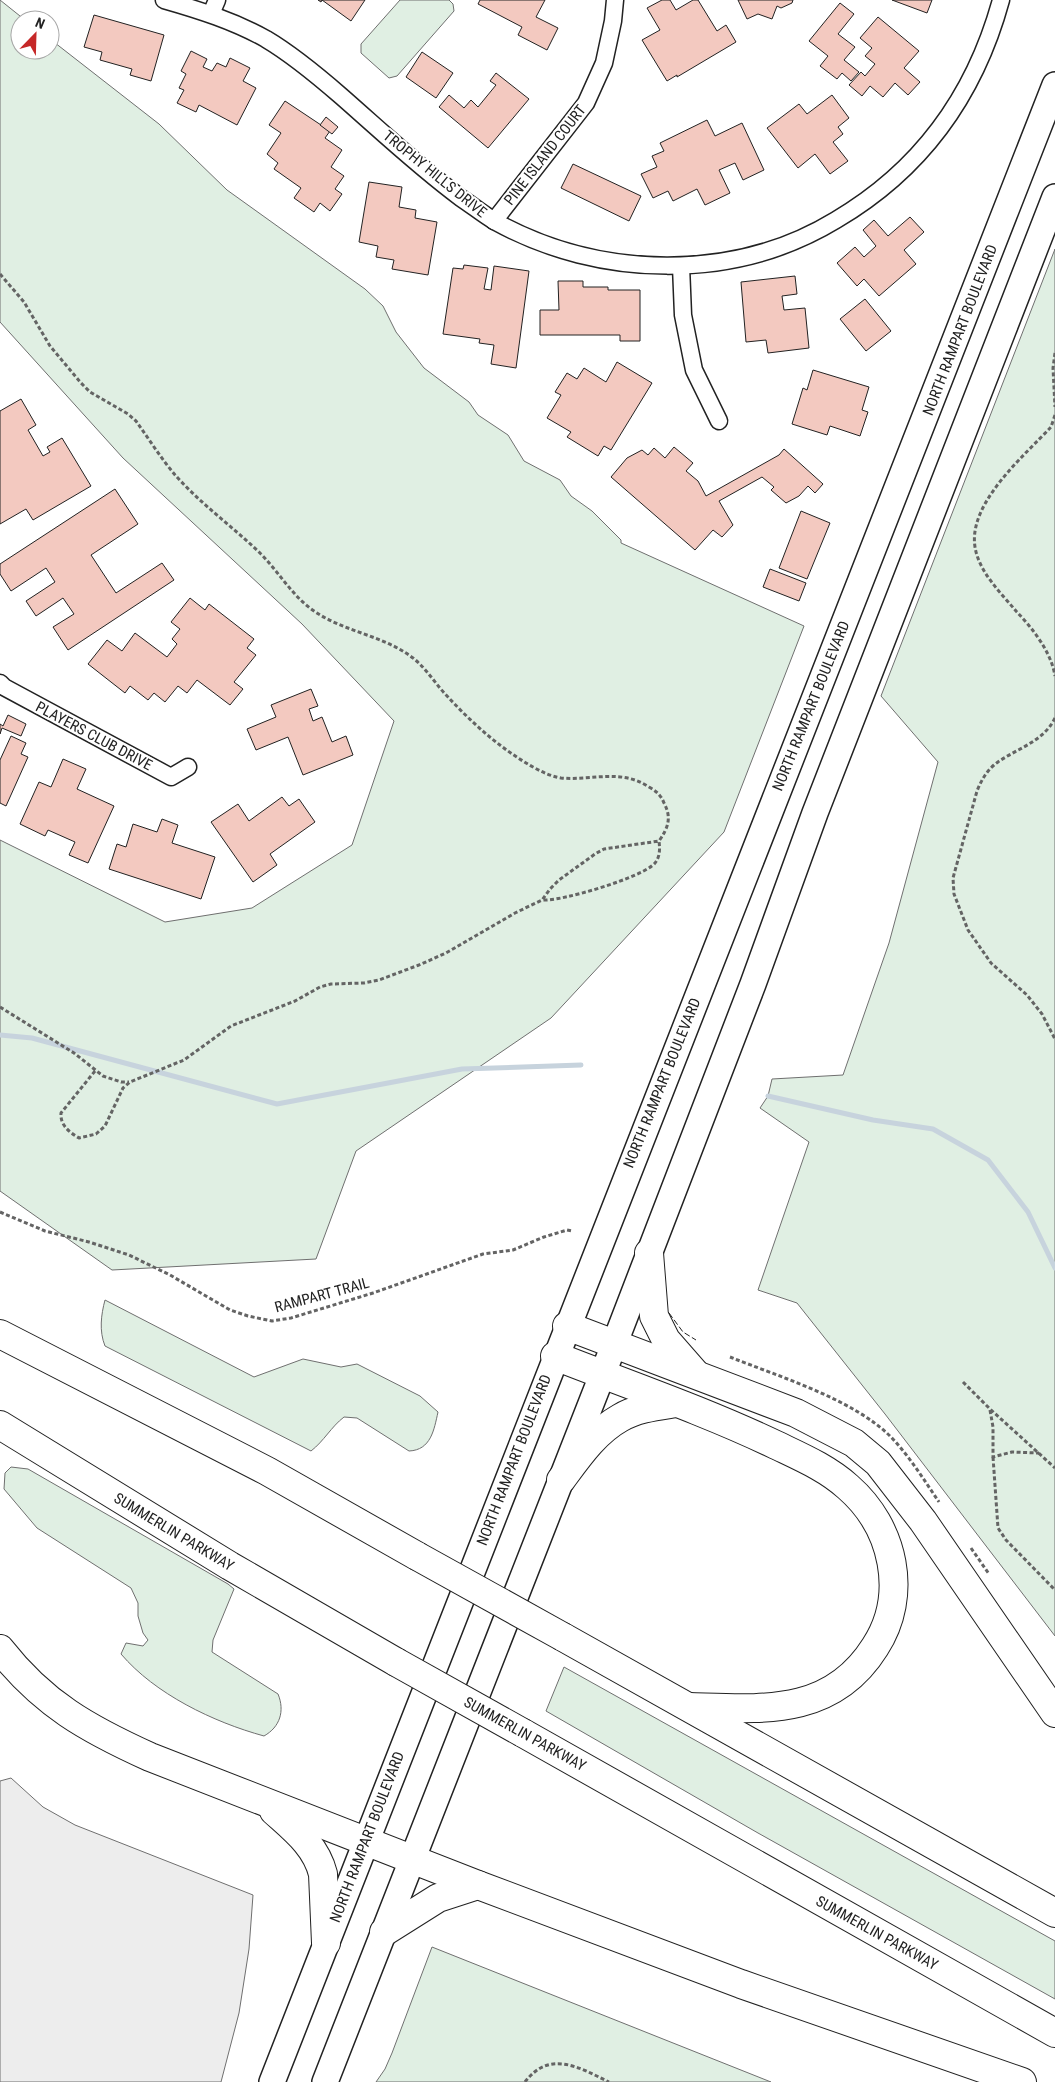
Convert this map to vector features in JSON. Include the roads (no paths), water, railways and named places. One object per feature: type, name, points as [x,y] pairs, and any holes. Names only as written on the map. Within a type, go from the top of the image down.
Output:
[{"type":"highway","points":[[649,1252],[654,1316],[666,1340],[697,1375]]},
{"type":"highway","points":[[567,1326],[796,1414],[854,1443],[878,1463],[923,1521],[1055,1713]]},
{"type":"highway","points":[[0,1334],[267,1471],[1055,1913]]},
{"type":"highway","points":[[555,1356],[748,1432],[818,1466],[848,1487],[866,1505],[883,1534],[891,1554],[894,1588],[890,1618],[878,1644],[862,1666],[849,1678],[815,1699],[783,1707],[758,1709],[689,1707]]},
{"type":"highway","points":[[561,1480],[584,1449],[604,1429],[620,1418],[644,1409],[676,1403]]},
{"type":"highway","name":"SUMMERLIN PARKWAY","points":[[0,1425],[230,1566],[396,1662],[1055,2033]]},
{"type":"highway","points":[[0,1649],[32,1685],[54,1704],[103,1735],[150,1757],[478,1885],[741,1984],[1022,2082]]},
{"type":"highway","points":[[262,1800],[302,1836],[317,1856],[323,1874],[326,1943]]},
{"type":"highway","points":[[384,1932],[438,1898],[478,1885]]},
{"type":"main road","name":"NORTH RAMPART BOULEVARD","points":[[272,2082],[555,1356],[1055,85]]},
{"type":"main road","points":[[325,2082],[614,1344],[753,984],[814,813],[1055,197]]},
{"type":"street","name":"TROPHY HILLS DRIVE","points":[[164,0],[214,7],[266,39],[316,75],[442,183],[494,221],[538,242],[585,257],[633,265],[681,266],[748,256],[775,249],[819,231],[860,206],[898,176],[931,142],[958,102],[982,56],[1001,0]]},
{"type":"street","name":"PINE ISLAND COURT","points":[[494,221],[586,103],[604,63],[614,0]]},
{"type":"street","points":[[681,266],[684,315],[694,370],[719,421]]},
{"type":"street","name":"PLAYERS CLUB DRIVE","points":[[0,683],[4,687],[171,777],[188,767]]},
{"type":"waterway","points":[[0,1035],[32,1038],[277,1104],[462,1069],[581,1065]]},
{"type":"waterway","points":[[768,1096],[873,1120],[933,1129],[988,1160],[1028,1212],[1055,1268]]}]
